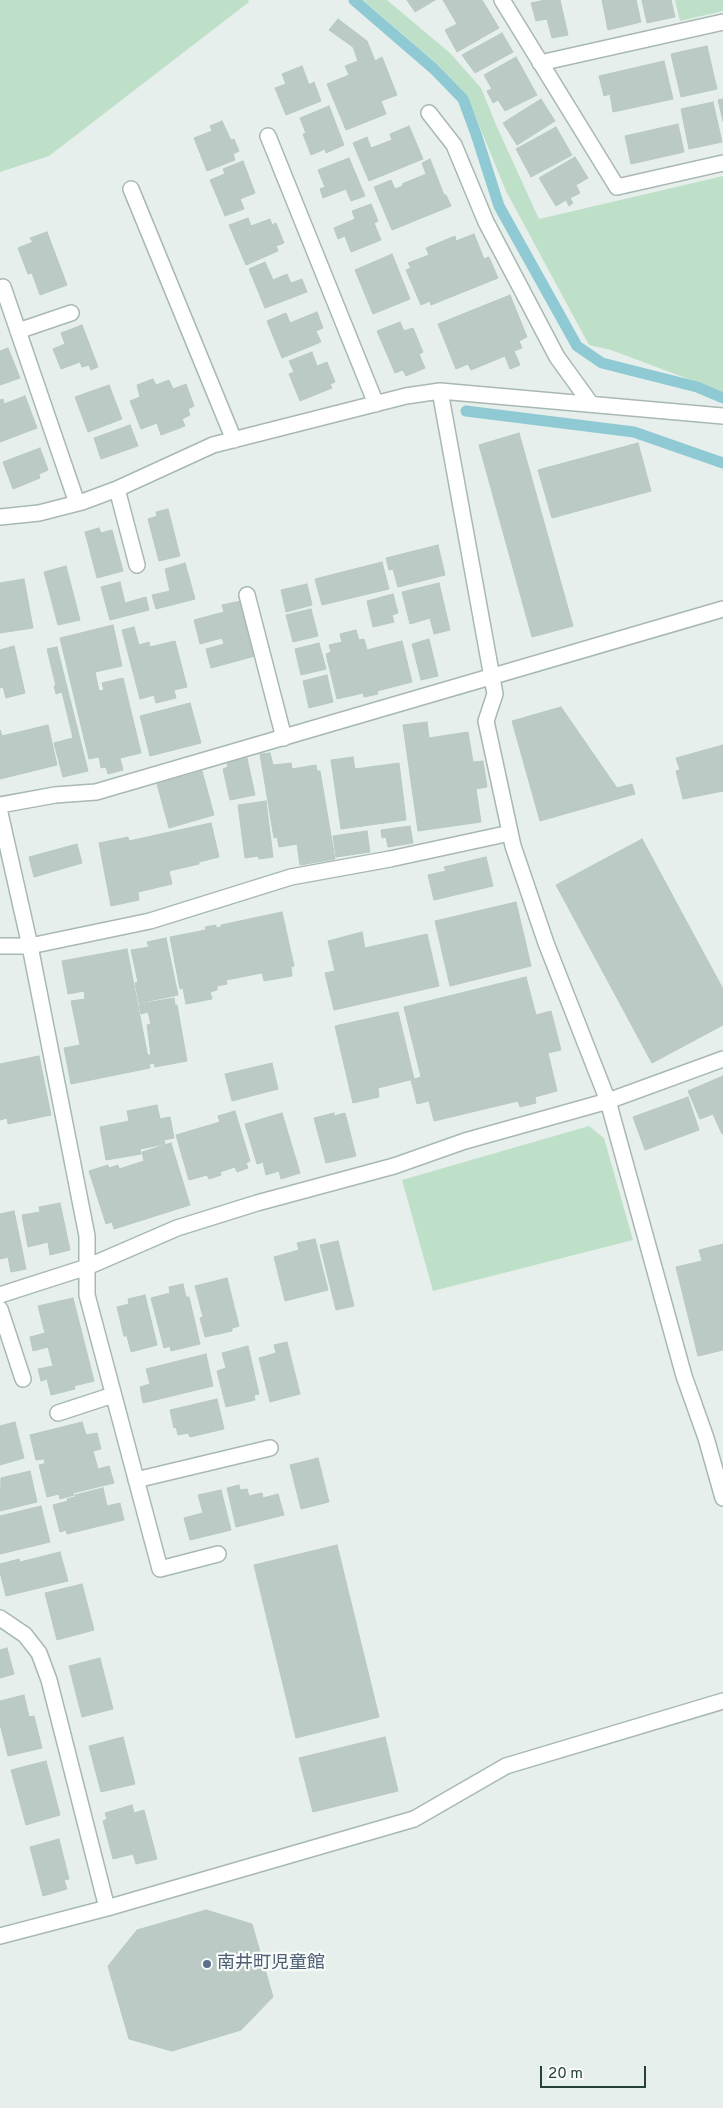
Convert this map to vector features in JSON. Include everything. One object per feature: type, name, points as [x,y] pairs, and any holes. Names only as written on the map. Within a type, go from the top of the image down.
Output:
[{"type":"street","points":[[502,0],[617,187],[723,164]]},
{"type":"street","points":[[540,63],[723,22]]},
{"type":"street","points":[[429,113],[454,145],[486,222],[557,356],[591,404]]},
{"type":"street","points":[[268,136],[376,404]]},
{"type":"street","points":[[131,189],[234,440]]},
{"type":"street","points":[[3,288],[77,503]]},
{"type":"street","points":[[18,331],[71,313]]},
{"type":"street","points":[[440,391],[495,694],[486,721],[513,846],[546,943],[608,1102],[684,1376],[706,1438],[723,1498]]},
{"type":"street","points":[[0,518],[39,513],[77,503],[117,489],[213,446],[406,396],[440,391],[723,416]]},
{"type":"street","points":[[117,489],[137,565]]},
{"type":"street","points":[[247,596],[284,738]]},
{"type":"street","points":[[0,806],[55,795],[96,792],[723,609]]},
{"type":"street","points":[[0,813],[30,946],[86,1236],[87,1295],[160,1569],[218,1554]]},
{"type":"street","points":[[0,946],[30,946],[150,921],[291,877],[390,859],[510,833]]},
{"type":"street","points":[[0,1295],[87,1267],[177,1228],[248,1205],[394,1166],[465,1141],[608,1102],[723,1059]]},
{"type":"street","points":[[0,1309],[23,1379]]},
{"type":"street","points":[[58,1413],[113,1395]]},
{"type":"street","points":[[136,1480],[270,1448]]},
{"type":"street","points":[[0,1618],[25,1634],[40,1654],[49,1680],[106,1908]]},
{"type":"street","points":[[0,1936],[106,1908],[414,1819],[506,1766],[723,1701]]},
{"type":"green space","points":[[0,0],[248,0],[249,2],[49,156],[0,172]]},
{"type":"green space","points":[[363,0],[387,0],[450,53],[481,88],[539,219],[723,176],[723,392],[611,350],[589,345],[506,191],[467,96],[438,65]]},
{"type":"green space","points":[[675,0],[723,0],[723,11],[680,21]]},
{"type":"green space","points":[[589,1126],[604,1138],[633,1240],[433,1291],[402,1180]]},
{"type":"building","points":[[407,0],[435,0],[415,12]]},
{"type":"building","points":[[443,0],[482,0],[499,28],[457,52],[445,30],[457,24]]},
{"type":"building","points":[[545,0],[560,0],[568,35],[552,38],[547,19],[536,21],[531,3]]},
{"type":"building","points":[[602,0],[636,0],[641,22],[608,30]]},
{"type":"building","points":[[642,0],[671,0],[675,17],[647,23]]},
{"type":"building","points":[[338,19],[367,41],[375,61],[382,57],[397,95],[381,101],[386,114],[346,130],[327,84],[349,75],[345,66],[358,61],[353,47],[329,30]]},
{"type":"building","points":[[502,33],[513,52],[475,73],[462,55]]},
{"type":"building","points":[[707,46],[717,89],[681,97],[671,54]]},
{"type":"building","points":[[516,57],[537,95],[505,111],[498,100],[493,103],[487,91],[492,89],[484,75]]},
{"type":"building","points":[[664,61],[673,99],[613,112],[610,94],[604,96],[599,76]]},
{"type":"building","points":[[302,66],[309,85],[314,82],[321,101],[286,115],[275,88],[286,84],[282,74]]},
{"type":"building","points":[[541,99],[555,121],[517,145],[503,123]]},
{"type":"building","points":[[723,99],[723,121],[718,100]]},
{"type":"building","points":[[713,102],[722,142],[689,149],[681,109]]},
{"type":"building","points":[[329,106],[344,145],[326,153],[325,149],[311,155],[303,134],[306,133],[300,118]]},
{"type":"building","points":[[222,121],[231,140],[234,139],[239,151],[233,154],[235,160],[207,171],[194,138],[212,131],[210,126]]},
{"type":"building","points":[[678,124],[684,152],[631,164],[625,136]]},
{"type":"building","points":[[409,126],[423,159],[369,181],[353,143],[367,137],[371,148],[392,140],[390,134]]},
{"type":"building","points":[[556,127],[572,155],[531,177],[516,149]]},
{"type":"building","points":[[575,157],[588,178],[576,185],[580,193],[570,198],[573,203],[569,206],[566,200],[556,206],[539,178]]},
{"type":"building","points":[[349,158],[365,196],[351,201],[346,189],[323,198],[320,189],[325,187],[318,170]]},
{"type":"building","points":[[430,159],[444,195],[446,195],[451,206],[392,230],[374,187],[391,180],[395,189],[403,186],[402,184],[426,174],[422,163]]},
{"type":"building","points":[[243,161],[255,193],[240,199],[244,209],[225,216],[210,180],[225,174],[223,169]]},
{"type":"building","points":[[371,204],[378,221],[374,223],[381,240],[351,252],[345,236],[338,239],[334,228],[355,219],[352,211]]},
{"type":"building","points":[[248,218],[251,226],[270,219],[272,225],[276,223],[284,243],[276,246],[278,251],[246,265],[229,225]]},
{"type":"building","points":[[47,232],[67,285],[40,295],[32,273],[28,274],[18,248],[33,242],[30,238]]},
{"type":"building","points":[[474,234],[484,259],[489,257],[498,278],[431,305],[430,301],[421,305],[406,270],[411,268],[408,263],[429,255],[426,248],[455,236],[456,241]]},
{"type":"building","points":[[392,254],[410,299],[373,314],[355,270]]},
{"type":"building","points":[[265,262],[273,280],[287,274],[291,283],[302,279],[307,292],[265,308],[249,269]]},
{"type":"building","points":[[510,295],[527,337],[519,341],[522,348],[514,351],[520,365],[510,369],[505,356],[471,370],[468,364],[456,369],[438,324]]},
{"type":"building","points":[[317,312],[323,328],[316,331],[321,342],[282,358],[267,321],[286,313],[290,323]]},
{"type":"building","points":[[400,322],[404,331],[413,328],[423,352],[419,354],[425,368],[406,376],[403,370],[395,373],[377,331]]},
{"type":"building","points":[[82,325],[98,367],[91,370],[89,365],[82,367],[80,362],[61,369],[53,349],[65,344],[61,333]]},
{"type":"building","points":[[8,348],[20,378],[0,385],[0,351]]},
{"type":"building","points":[[312,352],[317,366],[327,362],[335,382],[330,384],[332,388],[300,401],[289,374],[294,372],[289,361]]},
{"type":"building","points":[[153,379],[156,385],[169,380],[173,389],[186,384],[194,406],[188,409],[190,415],[182,419],[185,426],[161,435],[157,423],[141,429],[130,401],[140,397],[137,385]]},
{"type":"building","points":[[109,385],[122,419],[88,432],[75,397]]},
{"type":"building","points":[[25,396],[37,428],[0,442],[0,400],[3,399],[4,404]]},
{"type":"building","points":[[130,425],[138,446],[101,459],[94,438]]},
{"type":"building","points":[[519,433],[573,626],[532,637],[479,445]]},
{"type":"building","points":[[638,443],[651,491],[552,518],[538,470]]},
{"type":"building","points":[[40,448],[48,470],[39,474],[40,478],[13,489],[3,462]]},
{"type":"building","points":[[168,509],[180,556],[159,561],[148,519],[157,516],[156,512]]},
{"type":"building","points":[[99,528],[101,533],[112,530],[123,571],[97,578],[85,532]]},
{"type":"building","points":[[438,545],[445,575],[398,587],[393,569],[389,570],[386,558]]},
{"type":"building","points":[[382,562],[389,589],[322,605],[315,579]]},
{"type":"building","points":[[185,563],[195,599],[156,609],[152,595],[170,591],[165,569]]},
{"type":"building","points":[[66,566],[80,620],[58,625],[44,572]]},
{"type":"building","points":[[24,579],[33,628],[0,633],[0,583]]},
{"type":"building","points":[[120,582],[125,603],[146,597],[149,610],[110,620],[101,587]]},
{"type":"building","points":[[439,583],[450,630],[434,634],[430,618],[410,624],[402,592]]},
{"type":"building","points":[[307,584],[312,605],[286,612],[281,590]]},
{"type":"building","points":[[393,594],[398,613],[392,615],[394,622],[373,627],[367,601]]},
{"type":"building","points":[[241,601],[255,656],[211,668],[206,649],[224,644],[222,638],[200,644],[194,620],[224,612],[222,605]]},
{"type":"building","points":[[311,609],[318,636],[293,642],[286,615]]},
{"type":"building","points":[[113,625],[122,666],[95,672],[99,691],[104,690],[102,683],[123,678],[141,753],[120,758],[123,770],[108,774],[106,767],[101,768],[99,757],[89,759],[60,638]]},
{"type":"building","points":[[134,627],[139,645],[149,642],[150,647],[175,641],[187,687],[174,690],[176,698],[156,703],[154,695],[140,699],[122,630]]},
{"type":"building","points":[[356,630],[359,640],[364,639],[367,650],[402,641],[412,682],[377,691],[378,694],[364,697],[363,693],[337,699],[326,654],[331,652],[329,645],[342,642],[340,634]]},
{"type":"building","points":[[429,639],[438,676],[421,680],[412,644]]},
{"type":"building","points":[[319,643],[326,669],[301,675],[295,649]]},
{"type":"building","points":[[14,646],[25,693],[6,698],[3,687],[0,688],[0,650]]},
{"type":"building","points":[[57,647],[88,771],[63,777],[54,743],[73,738],[62,692],[56,694],[54,686],[56,686],[47,649]]},
{"type":"building","points":[[327,675],[333,702],[309,708],[303,681]]},
{"type":"building","points":[[190,703],[201,743],[150,756],[140,716]]},
{"type":"building","points":[[561,707],[617,788],[632,784],[635,794],[540,821],[512,721]]},
{"type":"building","points":[[427,722],[429,738],[468,732],[473,762],[483,761],[487,787],[476,789],[481,822],[418,831],[403,725]]},
{"type":"building","points":[[48,725],[57,765],[0,779],[0,730],[2,736]]},
{"type":"building","points":[[723,745],[723,791],[683,799],[676,771],[680,770],[676,758]]},
{"type":"building","points":[[270,753],[273,765],[291,763],[292,769],[316,765],[317,771],[320,771],[335,859],[300,865],[297,844],[279,847],[277,837],[274,838],[260,754]]},
{"type":"building","points":[[353,757],[355,769],[399,763],[406,820],[341,829],[331,760]]},
{"type":"building","points":[[247,758],[255,795],[230,800],[223,769],[228,767],[227,763]]},
{"type":"building","points":[[202,771],[214,815],[169,828],[157,784]]},
{"type":"building","points":[[266,801],[273,857],[259,859],[258,856],[245,858],[238,805]]},
{"type":"building","points":[[211,823],[219,857],[169,871],[172,884],[138,892],[139,900],[111,906],[99,843],[128,837],[129,841]]},
{"type":"building","points":[[410,826],[413,843],[388,847],[386,837],[382,838],[381,830]]},
{"type":"building","points":[[367,831],[370,852],[336,857],[333,836]]},
{"type":"building","points":[[642,839],[723,989],[723,1025],[652,1063],[556,885]]},
{"type":"building","points":[[77,844],[82,863],[34,877],[29,857]]},
{"type":"building","points":[[486,857],[493,886],[434,900],[428,875],[446,871],[444,867]]},
{"type":"building","points":[[516,902],[531,966],[450,986],[435,921]]},
{"type":"building","points":[[282,912],[294,966],[291,967],[292,976],[264,981],[262,973],[226,980],[227,984],[217,986],[217,990],[210,992],[212,999],[186,1004],[183,988],[180,989],[170,937],[206,930],[205,927],[216,925],[216,928],[221,927],[221,925]]},
{"type":"building","points":[[362,932],[365,948],[427,934],[439,986],[334,1010],[325,973],[335,971],[328,941]]},
{"type":"building","points":[[166,938],[178,995],[139,1003],[135,983],[138,982],[131,950],[149,947],[147,942]]},
{"type":"building","points":[[127,949],[150,1068],[71,1084],[64,1048],[80,1045],[71,1001],[85,999],[84,991],[68,994],[62,961]]},
{"type":"building","points":[[526,977],[536,1015],[551,1011],[561,1050],[548,1053],[557,1091],[535,1097],[536,1103],[520,1107],[518,1101],[434,1121],[429,1101],[417,1104],[411,1080],[421,1077],[404,1007]]},
{"type":"building","points":[[174,998],[175,1005],[177,1005],[187,1061],[155,1067],[154,1063],[150,1064],[148,1055],[151,1055],[147,1025],[151,1024],[148,1012],[141,1014],[139,1004]]},
{"type":"building","points":[[398,1012],[414,1079],[378,1088],[379,1097],[353,1103],[335,1026]]},
{"type":"building","points":[[39,1056],[51,1115],[8,1124],[7,1118],[0,1120],[0,1064]]},
{"type":"building","points":[[272,1063],[278,1089],[232,1101],[225,1074]]},
{"type":"building","points":[[723,1076],[722,1134],[713,1114],[700,1119],[688,1091]]},
{"type":"building","points":[[688,1097],[699,1130],[645,1150],[633,1117]]},
{"type":"building","points":[[157,1105],[160,1119],[170,1117],[174,1138],[164,1140],[165,1144],[140,1149],[141,1154],[106,1160],[100,1127],[129,1121],[127,1111]]},
{"type":"building","points":[[235,1111],[250,1161],[246,1163],[248,1168],[237,1172],[235,1167],[220,1172],[221,1175],[209,1179],[207,1175],[189,1180],[176,1135],[220,1122],[218,1116]]},
{"type":"building","points":[[282,1113],[300,1173],[281,1179],[279,1171],[266,1175],[263,1162],[257,1164],[245,1124]]},
{"type":"building","points":[[334,1113],[334,1116],[345,1113],[356,1156],[326,1163],[314,1118]]},
{"type":"building","points":[[171,1143],[190,1205],[114,1229],[112,1222],[106,1224],[89,1171],[108,1165],[109,1168],[118,1165],[119,1169],[144,1161],[142,1152]]},
{"type":"building","points":[[60,1203],[70,1250],[50,1255],[48,1242],[28,1247],[22,1215],[40,1212],[39,1207]]},
{"type":"building","points":[[14,1211],[26,1269],[11,1272],[8,1257],[0,1259],[0,1214]]},
{"type":"building","points":[[315,1239],[328,1290],[285,1301],[274,1257],[299,1250],[297,1243]]},
{"type":"building","points":[[338,1241],[354,1306],[336,1310],[320,1245]]},
{"type":"building","points":[[723,1244],[723,1350],[698,1356],[676,1267],[702,1261],[699,1250]]},
{"type":"building","points":[[227,1278],[239,1326],[232,1328],[232,1331],[205,1337],[200,1318],[203,1317],[195,1286]]},
{"type":"building","points":[[183,1284],[186,1297],[189,1297],[200,1344],[171,1351],[170,1346],[164,1348],[151,1298],[170,1293],[169,1287]]},
{"type":"building","points":[[145,1295],[157,1345],[131,1352],[127,1336],[124,1336],[117,1307],[129,1304],[128,1299]]},
{"type":"building","points":[[73,1298],[94,1381],[74,1386],[75,1389],[51,1395],[47,1379],[41,1381],[38,1369],[53,1366],[48,1347],[33,1351],[30,1337],[45,1333],[38,1306]]},
{"type":"building","points":[[287,1342],[300,1394],[270,1402],[259,1358],[276,1353],[274,1345]]},
{"type":"building","points":[[248,1346],[259,1394],[254,1395],[255,1400],[226,1407],[217,1371],[226,1368],[222,1353]]},
{"type":"building","points":[[206,1354],[213,1386],[143,1403],[140,1387],[150,1384],[146,1369]]},
{"type":"building","points":[[217,1399],[224,1429],[190,1437],[188,1433],[178,1435],[176,1427],[174,1428],[170,1410]]},
{"type":"building","points":[[15,1422],[24,1458],[0,1465],[0,1426]]},
{"type":"building","points":[[82,1422],[86,1435],[97,1433],[101,1449],[45,1463],[44,1459],[36,1460],[30,1435]]},
{"type":"building","points":[[93,1451],[98,1469],[109,1466],[114,1483],[73,1493],[74,1495],[60,1499],[59,1494],[47,1497],[39,1465]]},
{"type":"building","points":[[318,1458],[329,1502],[301,1509],[290,1465]]},
{"type":"building","points":[[30,1471],[37,1502],[0,1511],[1,1478]]},
{"type":"building","points":[[239,1485],[240,1490],[247,1489],[249,1496],[262,1493],[263,1498],[278,1494],[284,1515],[236,1527],[227,1488]]},
{"type":"building","points":[[103,1488],[107,1506],[120,1503],[124,1520],[67,1534],[66,1530],[60,1532],[53,1505],[68,1501],[67,1499],[75,1497],[75,1495]]},
{"type":"building","points":[[221,1490],[231,1530],[190,1540],[184,1518],[203,1513],[198,1495]]},
{"type":"building","points":[[41,1506],[50,1542],[0,1554],[0,1516]]},
{"type":"building","points":[[337,1545],[379,1717],[296,1738],[254,1565]]},
{"type":"building","points":[[60,1552],[68,1581],[6,1596],[0,1564],[19,1559],[20,1562]]},
{"type":"building","points":[[82,1584],[94,1630],[57,1640],[45,1593]]},
{"type":"building","points":[[7,1648],[14,1674],[0,1678],[0,1650]]},
{"type":"building","points":[[100,1658],[113,1709],[82,1717],[69,1666]]},
{"type":"building","points":[[24,1695],[29,1717],[34,1716],[42,1748],[8,1756],[0,1724],[0,1701]]},
{"type":"building","points":[[123,1737],[135,1784],[101,1792],[89,1746]]},
{"type":"building","points":[[385,1737],[398,1791],[313,1812],[299,1758]]},
{"type":"building","points":[[46,1761],[60,1815],[26,1825],[11,1770]]},
{"type":"building","points":[[132,1805],[134,1813],[144,1810],[157,1859],[136,1864],[133,1854],[113,1859],[103,1821],[107,1819],[105,1813]]},
{"type":"building","points":[[59,1839],[69,1879],[64,1880],[67,1889],[43,1896],[30,1847]]},
{"type":"building","points":[[206,1910],[252,1924],[273,1997],[241,2030],[172,2051],[129,2039],[108,1966],[137,1930]]},
{"type":"waterway","points":[[354,0],[434,69],[463,99],[499,206],[577,346],[602,363],[697,387],[723,398]]},
{"type":"waterway","points":[[466,411],[634,432],[723,463]]},
{"type":"place","name":"南井町児童館","points":[[207,1964]]}]
